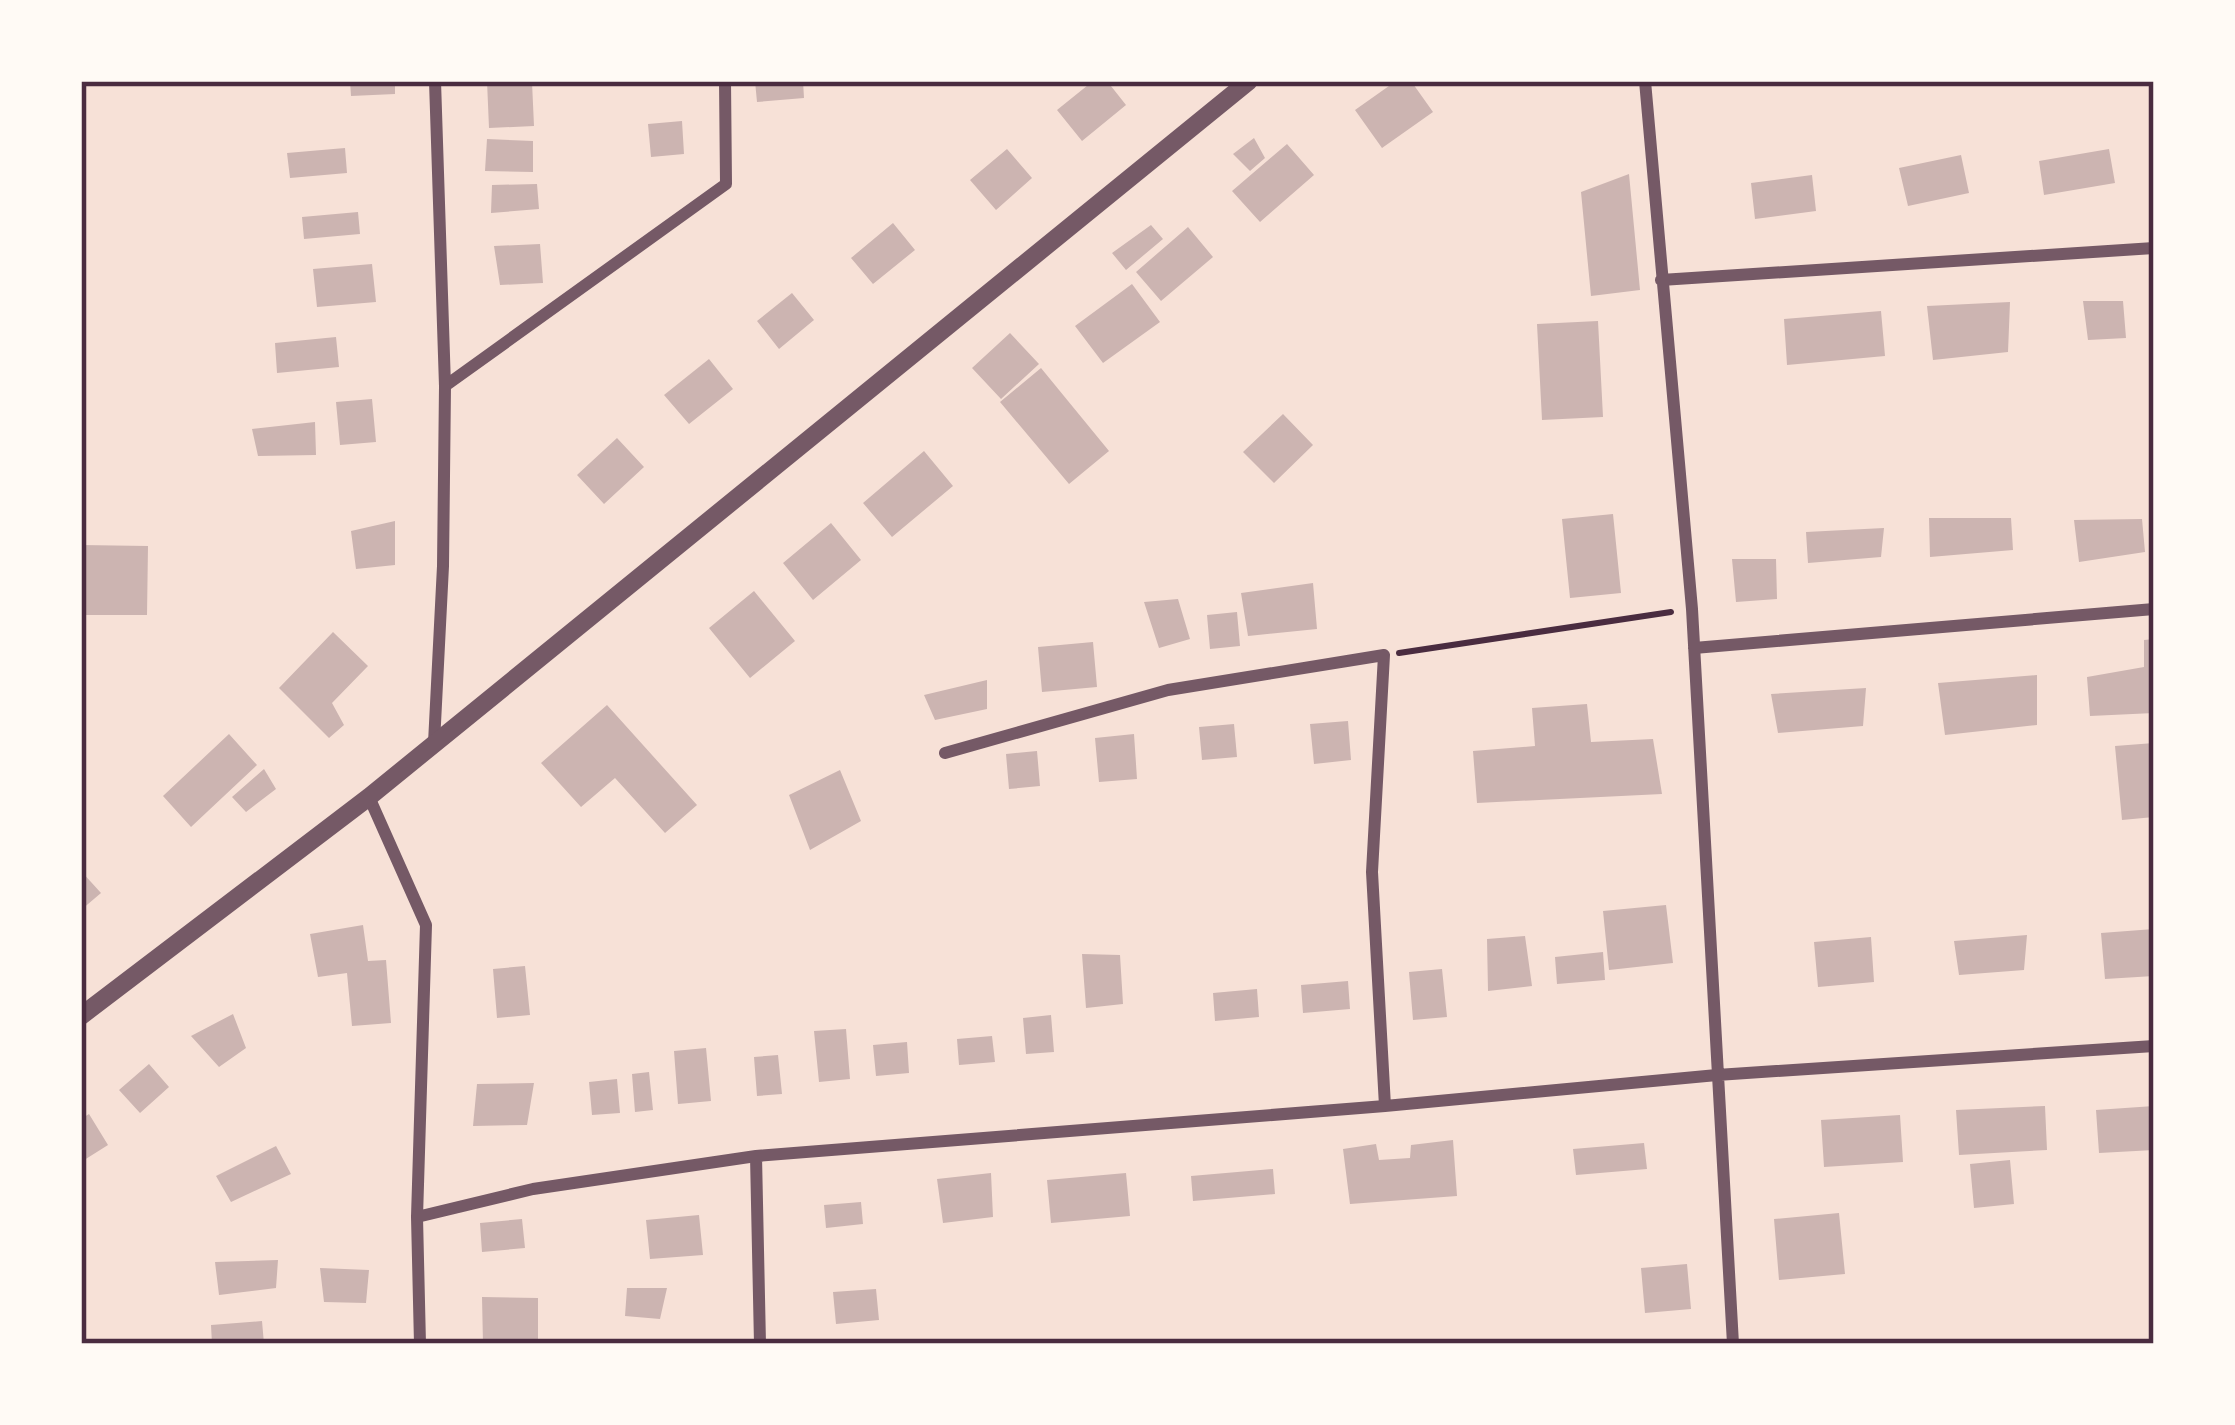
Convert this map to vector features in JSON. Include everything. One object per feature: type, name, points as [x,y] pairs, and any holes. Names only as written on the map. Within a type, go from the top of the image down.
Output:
[{"type":"street","points":[[434,742],[445,386],[435,81]]},
{"type":"street","points":[[445,386],[726,184],[725,81]]},
{"type":"street","points":[[81,1016],[369,797],[1249,81]]},
{"type":"street","points":[[1645,81],[1692,609],[1733,1344]]},
{"type":"street","points":[[1661,280],[2154,248]]},
{"type":"street","points":[[1694,648],[2154,609]]},
{"type":"street","points":[[945,753],[1168,690],[1384,655],[1372,872],[1384,1106]]},
{"type":"street","points":[[369,797],[426,925],[417,1217],[420,1344]]},
{"type":"street","points":[[417,1217],[533,1189],[756,1156],[1717,1075],[2154,1046]]},
{"type":"street","points":[[756,1156],[760,1344]]},
{"type":"path","points":[[1384,655],[1692,609]]},
{"type":"building","points":[[350,81],[395,81],[395,94],[351,96]]},
{"type":"building","points":[[487,81],[532,82],[534,126],[489,128]]},
{"type":"building","points":[[755,81],[803,81],[804,98],[757,102]]},
{"type":"building","points":[[1093,81],[1107,81],[1126,105],[1082,141],[1057,110]]},
{"type":"building","points":[[1396,81],[1411,81],[1433,112],[1382,148],[1355,110]]},
{"type":"building","points":[[682,121],[684,154],[651,157],[648,124]]},
{"type":"building","points":[[1254,138],[1265,158],[1250,171],[1233,154]]},
{"type":"building","points":[[487,139],[533,141],[533,172],[485,171]]},
{"type":"building","points":[[1287,144],[1314,175],[1260,222],[1232,191]]},
{"type":"building","points":[[345,148],[347,173],[290,178],[287,153]]},
{"type":"building","points":[[1007,149],[1032,178],[996,210],[970,180]]},
{"type":"building","points":[[2109,149],[2115,183],[2044,195],[2039,161]]},
{"type":"building","points":[[1961,155],[1969,193],[1908,206],[1899,168]]},
{"type":"building","points":[[1629,174],[1640,290],[1591,296],[1581,192]]},
{"type":"building","points":[[1812,175],[1816,211],[1755,219],[1751,183]]},
{"type":"building","points":[[537,184],[539,209],[491,213],[492,185]]},
{"type":"building","points":[[358,212],[360,234],[304,239],[302,217]]},
{"type":"building","points":[[893,223],[915,250],[873,284],[851,258]]},
{"type":"building","points":[[1151,225],[1163,239],[1126,270],[1112,253]]},
{"type":"building","points":[[1188,227],[1213,257],[1161,301],[1136,272]]},
{"type":"building","points":[[540,244],[543,283],[500,285],[494,246]]},
{"type":"building","points":[[372,264],[376,302],[317,307],[313,269]]},
{"type":"building","points":[[1132,284],[1160,322],[1103,363],[1075,326]]},
{"type":"building","points":[[792,293],[814,320],[779,349],[757,321]]},
{"type":"building","points":[[2083,301],[2123,301],[2126,338],[2088,340]]},
{"type":"building","points":[[2010,302],[2008,352],[1933,360],[1927,306]]},
{"type":"building","points":[[1881,311],[1885,356],[1787,365],[1784,319]]},
{"type":"building","points":[[1598,321],[1603,417],[1542,420],[1537,324]]},
{"type":"building","points":[[1010,333],[1039,364],[1001,399],[972,368]]},
{"type":"building","points":[[336,337],[339,367],[277,373],[275,343]]},
{"type":"building","points":[[709,359],[733,389],[689,424],[664,395]]},
{"type":"building","points":[[1041,368],[1109,451],[1069,484],[1000,402]]},
{"type":"building","points":[[372,399],[376,442],[340,445],[336,402]]},
{"type":"building","points":[[1283,414],[1313,445],[1274,483],[1243,452]]},
{"type":"building","points":[[315,422],[316,455],[258,456],[252,429]]},
{"type":"building","points":[[617,438],[644,467],[604,504],[577,475]]},
{"type":"building","points":[[924,451],[953,486],[892,537],[863,503]]},
{"type":"building","points":[[1613,514],[1621,593],[1570,598],[1562,519]]},
{"type":"building","points":[[1929,518],[2011,518],[2013,550],[1930,557]]},
{"type":"building","points":[[2142,519],[2145,552],[2079,562],[2074,520]]},
{"type":"building","points":[[395,521],[395,565],[356,569],[351,531]]},
{"type":"building","points":[[831,523],[861,560],[813,600],[783,563]]},
{"type":"building","points":[[1884,528],[1881,557],[1808,563],[1806,532]]},
{"type":"building","points":[[81,545],[148,546],[147,615],[81,615]]},
{"type":"building","points":[[1732,559],[1776,559],[1777,599],[1736,602]]},
{"type":"building","points":[[1313,583],[1317,629],[1248,636],[1241,593]]},
{"type":"building","points":[[754,591],[795,641],[750,678],[709,628]]},
{"type":"building","points":[[1178,599],[1190,639],[1159,648],[1144,602]]},
{"type":"building","points":[[1237,612],[1240,646],[1210,649],[1207,615]]},
{"type":"building","points":[[333,632],[368,666],[332,703],[344,725],[329,738],[279,688]]},
{"type":"building","points":[[2154,639],[2154,713],[2090,716],[2087,677],[2144,667],[2144,640]]},
{"type":"building","points":[[1093,642],[1097,687],[1042,692],[1038,647]]},
{"type":"building","points":[[2037,675],[2037,725],[1945,735],[1938,683]]},
{"type":"building","points":[[987,680],[987,709],[935,720],[924,695]]},
{"type":"building","points":[[1866,688],[1863,726],[1778,733],[1771,694]]},
{"type":"building","points":[[1587,704],[1591,742],[1653,739],[1662,794],[1477,803],[1473,751],[1535,746],[1532,708]]},
{"type":"building","points":[[607,705],[697,805],[665,833],[615,778],[581,807],[541,763]]},
{"type":"building","points":[[1348,721],[1351,760],[1314,764],[1310,724]]},
{"type":"building","points":[[1234,724],[1237,757],[1202,760],[1199,727]]},
{"type":"building","points":[[229,734],[257,765],[191,827],[163,796]]},
{"type":"building","points":[[1134,734],[1137,779],[1099,782],[1095,738]]},
{"type":"building","points":[[2154,743],[2154,817],[2122,820],[2115,746]]},
{"type":"building","points":[[1037,751],[1040,786],[1009,789],[1006,754]]},
{"type":"building","points":[[264,769],[276,789],[246,812],[232,797]]},
{"type":"building","points":[[840,770],[861,821],[810,850],[789,795]]},
{"type":"building","points":[[81,871],[101,893],[81,910]]},
{"type":"building","points":[[1666,905],[1673,963],[1609,970],[1603,911]]},
{"type":"building","points":[[363,925],[368,961],[386,960],[391,1023],[352,1026],[347,973],[318,977],[310,934]]},
{"type":"building","points":[[2154,929],[2154,976],[2105,979],[2101,933]]},
{"type":"building","points":[[2027,935],[2024,970],[1959,975],[1954,941]]},
{"type":"building","points":[[1525,936],[1532,986],[1488,991],[1487,939]]},
{"type":"building","points":[[1871,937],[1874,982],[1818,987],[1814,942]]},
{"type":"building","points":[[1603,952],[1605,980],[1557,984],[1555,957]]},
{"type":"building","points":[[1082,954],[1120,955],[1123,1004],[1086,1008]]},
{"type":"building","points":[[525,966],[530,1015],[497,1018],[493,969]]},
{"type":"building","points":[[1442,969],[1447,1017],[1413,1020],[1409,972]]},
{"type":"building","points":[[1348,981],[1350,1009],[1303,1013],[1301,985]]},
{"type":"building","points":[[1257,989],[1259,1017],[1215,1021],[1213,993]]},
{"type":"building","points":[[233,1014],[246,1048],[219,1067],[191,1036]]},
{"type":"building","points":[[1051,1015],[1054,1052],[1026,1054],[1023,1018]]},
{"type":"building","points":[[846,1029],[850,1079],[819,1082],[814,1031]]},
{"type":"building","points":[[992,1036],[995,1062],[959,1065],[957,1039]]},
{"type":"building","points":[[907,1042],[909,1073],[876,1076],[873,1045]]},
{"type":"building","points":[[706,1048],[711,1101],[678,1104],[674,1051]]},
{"type":"building","points":[[778,1055],[782,1094],[757,1096],[754,1057]]},
{"type":"building","points":[[149,1064],[169,1087],[140,1113],[119,1090]]},
{"type":"building","points":[[649,1072],[653,1110],[635,1112],[632,1074]]},
{"type":"building","points":[[617,1079],[620,1113],[592,1115],[589,1082]]},
{"type":"building","points":[[534,1083],[527,1125],[473,1126],[477,1084]]},
{"type":"building","points":[[2045,1106],[2047,1150],[1959,1155],[1956,1110]]},
{"type":"building","points":[[2154,1106],[2154,1150],[2099,1153],[2096,1110]]},
{"type":"building","points":[[89,1114],[108,1145],[81,1162],[81,1119]]},
{"type":"building","points":[[1900,1115],[1903,1162],[1824,1167],[1821,1120]]},
{"type":"building","points":[[1453,1140],[1457,1196],[1350,1204],[1343,1149],[1376,1144],[1379,1160],[1410,1158],[1411,1145]]},
{"type":"building","points":[[1644,1143],[1647,1169],[1576,1175],[1573,1149]]},
{"type":"building","points":[[276,1146],[291,1174],[231,1202],[216,1176]]},
{"type":"building","points":[[2010,1160],[2014,1204],[1974,1208],[1970,1164]]},
{"type":"building","points":[[1273,1169],[1275,1194],[1193,1201],[1191,1176]]},
{"type":"building","points":[[991,1173],[993,1217],[943,1223],[937,1179]]},
{"type":"building","points":[[1126,1173],[1130,1216],[1051,1223],[1047,1180]]},
{"type":"building","points":[[861,1202],[863,1224],[826,1228],[824,1205]]},
{"type":"building","points":[[1839,1213],[1845,1274],[1779,1280],[1774,1219]]},
{"type":"building","points":[[699,1215],[703,1255],[650,1259],[646,1220]]},
{"type":"building","points":[[522,1219],[525,1248],[482,1252],[480,1223]]},
{"type":"building","points":[[278,1260],[276,1288],[219,1295],[215,1262]]},
{"type":"building","points":[[1687,1264],[1691,1309],[1645,1313],[1641,1268]]},
{"type":"building","points":[[320,1268],[369,1270],[366,1303],[324,1302]]},
{"type":"building","points":[[627,1288],[667,1288],[660,1319],[625,1316]]},
{"type":"building","points":[[876,1289],[879,1320],[836,1324],[833,1292]]},
{"type":"building","points":[[482,1297],[538,1298],[538,1343],[483,1344]]},
{"type":"building","points":[[262,1321],[264,1344],[212,1344],[211,1325]]}]
